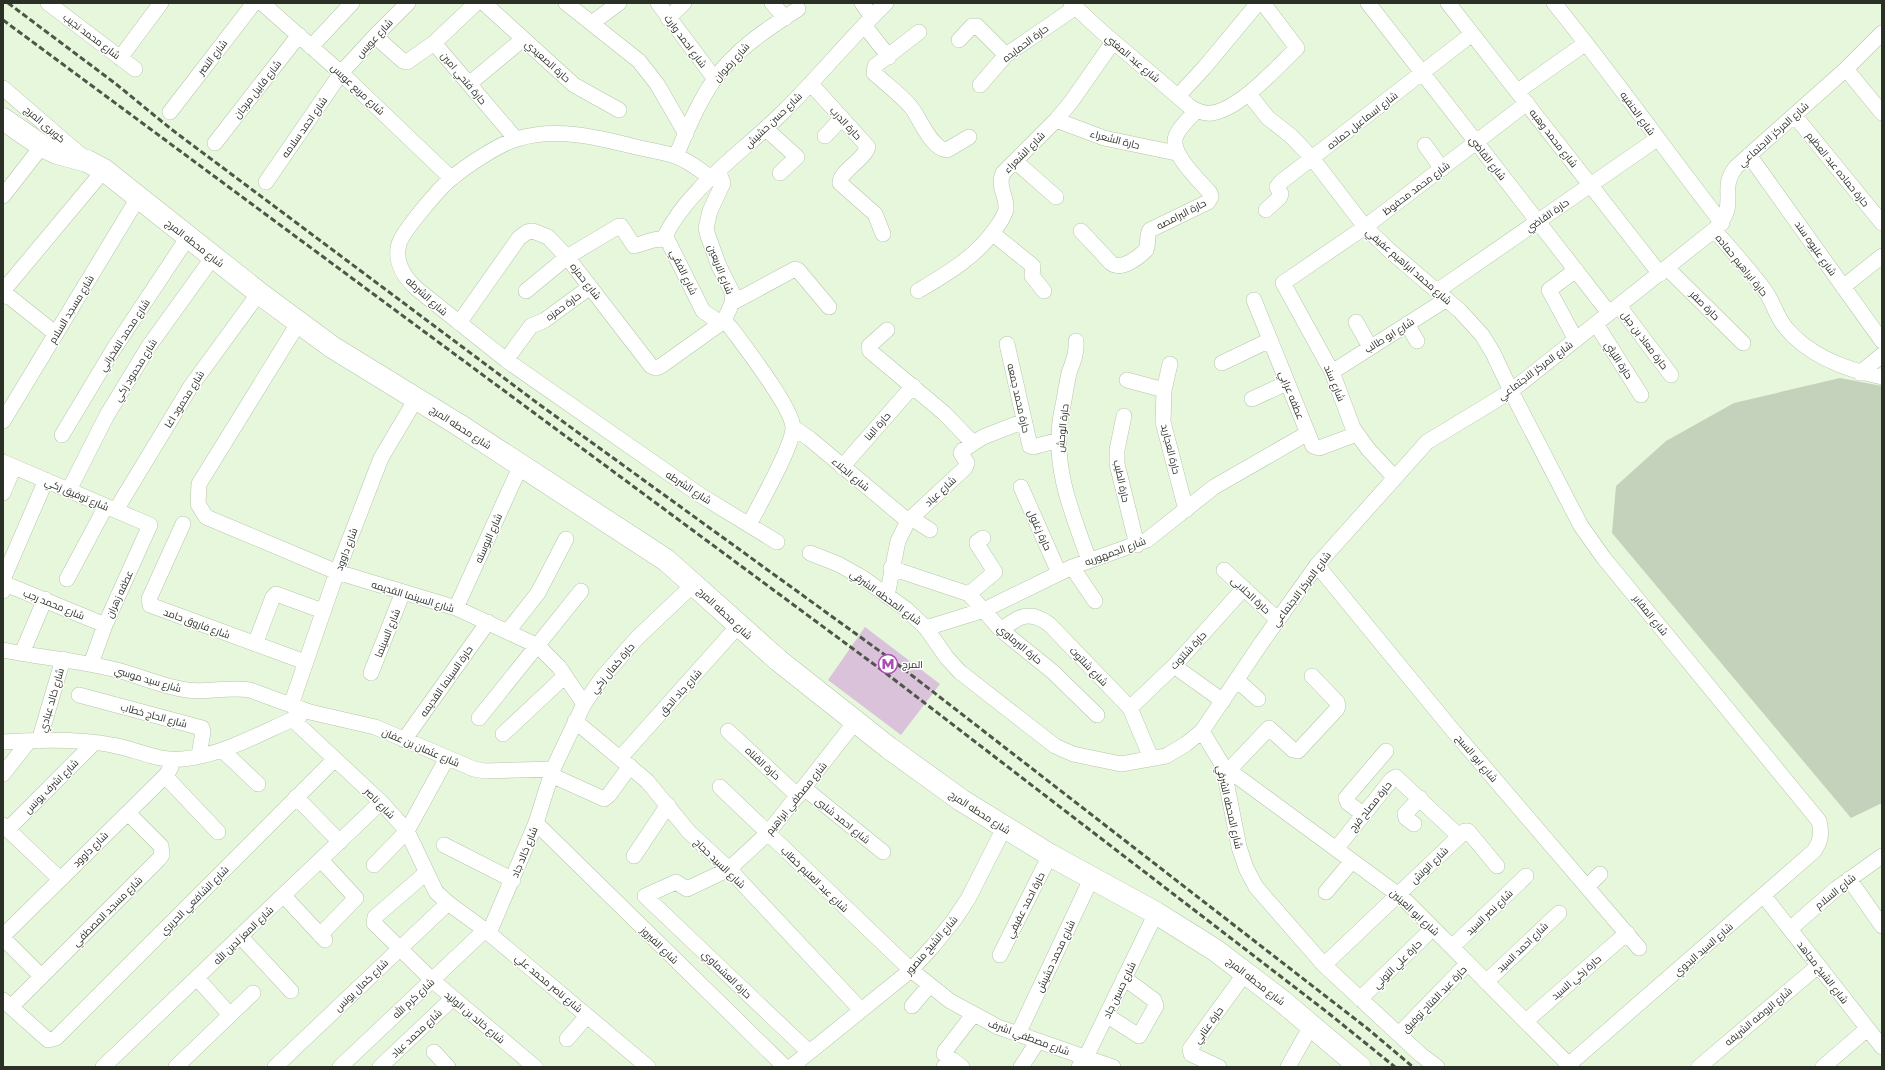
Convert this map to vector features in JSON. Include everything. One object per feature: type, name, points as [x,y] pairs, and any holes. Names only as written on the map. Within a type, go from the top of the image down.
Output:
[{"type":"main road","points":[[3,119],[42,146],[57,153],[96,166]]},
{"type":"main road","name":"شارع محطه المرج","points":[[96,166],[259,293],[351,360],[416,399],[666,560],[694,584],[738,626],[778,660],[855,722],[961,800],[1004,828],[1050,855],[1092,877],[1189,933],[1246,972],[1360,1067]]},
{"type":"street","name":"شارع محمد نجيب","points":[[48,3],[135,69]]},
{"type":"street","points":[[120,58],[160,3]]},
{"type":"street","points":[[311,47],[352,3]]},
{"type":"street","name":"شارع عويس","points":[[341,73],[374,36],[408,3]]},
{"type":"street","name":"حارة فتحي امين","points":[[476,3],[434,42],[516,139]]},
{"type":"street","name":"حارة الصعيدي","points":[[484,3],[574,85],[619,110]]},
{"type":"street","points":[[566,3],[628,52],[648,73],[686,134]]},
{"type":"street","points":[[592,23],[620,3]]},
{"type":"street","name":"شارع احمد وارث","points":[[658,3],[715,79]]},
{"type":"street","points":[[668,18],[684,3]]},
{"type":"street","points":[[772,3],[785,18]]},
{"type":"street","points":[[862,3],[868,21],[889,56]]},
{"type":"street","name":"شارع حسن حشيش","points":[[664,238],[672,221],[715,175],[766,129],[811,84],[886,3]]},
{"type":"street","points":[[1178,96],[1204,68],[1258,3]]},
{"type":"street","points":[[1176,152],[1174,143],[1176,135],[1196,111],[1211,113],[1219,111],[1249,94],[1297,48],[1263,3]]},
{"type":"street","name":"شارع القاضي","points":[[1368,3],[1576,270],[1614,309]]},
{"type":"street","name":"شارع الحنفيه","points":[[1554,3],[1586,43],[1657,139],[1718,226]]},
{"type":"street","name":"شارع مربع عويس","points":[[264,4],[341,73],[451,178]]},
{"type":"street","name":"شارع النصر","points":[[170,112],[264,4]]},
{"type":"street","name":"شارع عبد المغني","points":[[1074,5],[1113,42],[1196,111]]},
{"type":"street","name":"حارة الحمايده","points":[[980,85],[1006,55],[1074,5]]},
{"type":"street","name":"شارع محمد وهبه","points":[[1454,5],[1472,34],[1590,185],[1663,271]]},
{"type":"street","name":"شارع رضوان","points":[[676,156],[704,96],[715,79],[750,41],[798,10]]},
{"type":"street","points":[[959,40],[972,26],[977,26],[1006,55]]},
{"type":"street","points":[[920,32],[875,66],[874,73],[908,104],[928,134],[940,147],[947,150],[969,137]]},
{"type":"street","name":"شارع المركز الاجتماعي","points":[[1202,731],[1317,565],[1426,442],[1511,391],[1718,226],[1728,207],[1728,181],[1731,173],[1846,69],[1882,33]]},
{"type":"street","name":"شارع اسماعيل حماده","points":[[1266,210],[1280,197],[1281,194],[1277,187],[1281,182],[1472,34]]},
{"type":"street","name":"شارع قابيل مرجان","points":[[215,142],[299,35]]},
{"type":"street","points":[[374,36],[403,61],[407,62],[434,42]]},
{"type":"street","points":[[469,84],[523,39]]},
{"type":"street","name":"شارع الشعراء","points":[[918,291],[959,267],[980,248],[992,233],[1003,218],[1006,209],[1000,179],[1002,173],[1056,120],[1071,102],[1113,42]]},
{"type":"street","points":[[1518,92],[1586,43]]},
{"type":"street","points":[[1846,69],[1882,113]]},
{"type":"street","name":"شارع احمد سلامه","points":[[266,182],[341,73]]},
{"type":"street","name":"حارة الدرب","points":[[811,84],[868,147],[865,153],[842,177],[840,183],[875,214],[884,234]]},
{"type":"street","name":"كوبرى المرج","points":[[3,88],[96,166]]},
{"type":"street","name":"شارع محمد ابراهيم عفيفي","points":[[1249,94],[1268,118],[1291,136],[1312,158],[1365,227],[1389,250],[1442,295],[1482,335],[1493,353],[1511,391]]},
{"type":"street","name":"شارع محمد محفوظ","points":[[1283,283],[1365,227],[1527,104]]},
{"type":"street","name":"حارة حماده عبد العظيم","points":[[1794,115],[1882,223]]},
{"type":"street","points":[[824,136],[842,118]]},
{"type":"street","name":"حارة الشعراء","points":[[1056,120],[1104,138],[1176,152]]},
{"type":"street","points":[[766,129],[797,157],[780,174]]},
{"type":"street","name":"شارع الشرطه","points":[[715,175],[676,156],[579,134],[552,134],[516,139],[486,155],[451,178],[406,229],[398,245],[398,262],[405,277],[459,323],[506,360],[669,474],[777,542]]},
{"type":"street","name":"حارة القاضي","points":[[1442,295],[1539,222],[1657,139]]},
{"type":"street","points":[[1425,145],[1442,169]]},
{"type":"street","points":[[3,196],[42,146]]},
{"type":"street","name":"حارة البرامصه","points":[[1080,231],[1114,266],[1122,266],[1146,250],[1148,246],[1147,238],[1150,230],[1205,205],[1211,197],[1210,193],[1176,152]]},
{"type":"street","name":"شارع عليوه سند","points":[[1750,155],[1882,341]]},
{"type":"street","points":[[1015,161],[1056,197]]},
{"type":"street","points":[[3,291],[96,166]]},
{"type":"street","name":"شارع الاربعين","points":[[715,175],[723,183],[710,211],[706,228],[719,266],[733,294],[732,303],[724,321]]},
{"type":"street","name":"شارع مسجد السلام","points":[[3,421],[138,198]]},
{"type":"street","name":"شارع الفقي","points":[[526,291],[567,257],[621,226],[634,246],[664,238],[670,245],[703,311],[716,320],[724,321]]},
{"type":"street","name":"حارة ابراهيم حماده","points":[[1718,226],[1764,290],[1785,328],[1801,343],[1819,355],[1839,365],[1882,377]]},
{"type":"street","name":"شارع حمزه","points":[[459,323],[519,238],[527,232],[534,231],[548,237],[567,257],[651,366],[656,368],[661,366],[724,321]]},
{"type":"street","points":[[992,233],[1033,266],[1032,276],[1044,291]]},
{"type":"street","name":"شارع محمد الفخراني","points":[[62,435],[113,350],[188,237]]},
{"type":"street","points":[[1843,287],[1882,256]]},
{"type":"street","name":"شارع محمود زكي","points":[[69,490],[106,415],[145,353],[213,257]]},
{"type":"street","points":[[732,303],[795,270],[798,270],[829,308]]},
{"type":"street","points":[[1576,270],[1549,290],[1576,340]]},
{"type":"street","name":"حارة صقر","points":[[1663,271],[1743,343]]},
{"type":"street","name":"شارع سند","points":[[1283,283],[1332,372],[1357,434],[1368,449],[1394,477]]},
{"type":"street","name":"حارة حمزه","points":[[506,360],[531,326],[545,320],[590,286]]},
{"type":"street","name":"شارع محمود اغا","points":[[67,578],[191,386],[259,293]]},
{"type":"street","points":[[3,295],[8,296],[56,334]]},
{"type":"street","name":"شارع ابو طالب","points":[[1332,372],[1407,324],[1442,295]]},
{"type":"street","name":"عطفه عرابي","points":[[1254,300],[1312,445],[1318,448],[1357,434]]},
{"type":"street","name":"حارة معاذ بن جبل","points":[[1614,309],[1671,375]]},
{"type":"street","points":[[724,321],[732,328],[783,403],[792,419],[793,428],[789,443],[749,525]]},
{"type":"street","name":"شارع السينما القديمه","points":[[299,322],[199,484],[198,504],[206,517],[337,572],[456,608],[508,631],[538,646],[547,653],[584,704]]},
{"type":"street","points":[[1356,322],[1370,347]]},
{"type":"street","points":[[1407,324],[1417,341]]},
{"type":"street","name":"حارة الليثي","points":[[1596,324],[1641,395]]},
{"type":"street","points":[[887,330],[871,343],[869,346],[870,351],[944,413],[973,443]]},
{"type":"street","points":[[1222,363],[1270,340]]},
{"type":"street","name":"حارة الوحش","points":[[1076,341],[1077,349],[1069,374],[1061,417],[1059,440],[1060,471],[1065,493],[1088,560]]},
{"type":"street","name":"حارة محمد جمعه","points":[[1007,344],[1031,447],[1059,440]]},
{"type":"street","points":[[1860,372],[1882,355]]},
{"type":"street","name":"حارة العجاريد","points":[[1170,364],[1164,390],[1164,422],[1186,510]]},
{"type":"street","points":[[1127,380],[1164,390]]},
{"type":"street","points":[[1252,398],[1287,383]]},
{"type":"street","name":"حارة البنا","points":[[842,467],[913,386]]},
{"type":"street","name":"شارع المقابر","points":[[1511,391],[1581,526],[1599,551],[1819,821]]},
{"type":"street","name":"شارع داوود","points":[[292,712],[305,662],[323,611],[382,458],[416,399]]},
{"type":"street","name":"حارة الطيب","points":[[1124,416],[1117,450],[1118,464],[1137,545]]},
{"type":"street","name":"شارع عياد","points":[[886,596],[898,541],[909,519],[964,468],[966,463],[961,453],[962,450],[984,437],[1024,421]]},
{"type":"street","name":"شارع الجلاء","points":[[793,428],[810,438],[842,467],[909,519],[930,530]]},
{"type":"street","name":"شارع الجمهوريه","points":[[926,628],[984,610],[1088,560],[1137,545],[1157,533],[1214,487],[1308,433]]},
{"type":"street","points":[[3,493],[8,464]]},
{"type":"street","name":"شارع توفيق زكي","points":[[8,464],[150,525]]},
{"type":"street","name":"شارع البوسته","points":[[456,608],[520,467]]},
{"type":"street","points":[[4,586],[4,577],[46,480]]},
{"type":"street","name":"حارة زغلول","points":[[1021,487],[1065,570],[1095,601]]},
{"type":"street","name":"شارع فاروق حامد","points":[[183,524],[149,599],[150,605],[305,662]]},
{"type":"street","name":"عطفه زهران","points":[[90,664],[105,625],[150,525]]},
{"type":"street","points":[[969,594],[995,573],[995,570],[977,544],[977,542],[983,538]]},
{"type":"street","points":[[508,631],[538,593],[566,539]]},
{"type":"street","name":"شارع المحطه الشرقي","points":[[810,553],[838,564],[863,578],[906,609],[926,628],[960,672],[1054,746],[1073,754],[1121,764],[1166,756],[1186,744],[1202,731],[1226,768],[1239,847],[1246,868],[1256,887],[1324,965],[1437,1067]]},
{"type":"street","name":"شارع ابو السبح","points":[[1317,565],[1450,727],[1640,948]]},
{"type":"street","name":"حارة البرماوي","points":[[892,568],[969,594],[1001,630],[1053,672],[1097,715]]},
{"type":"street","name":"حارة الحلابى","points":[[1224,570],[1278,620]]},
{"type":"street","name":"حارة كمال زكي","points":[[552,772],[584,704],[602,678],[638,638],[694,584]]},
{"type":"street","name":"شارع محمد رجب","points":[[4,586],[45,600],[105,625]]},
{"type":"street","name":"حارة شلتوت","points":[[1130,708],[1174,666],[1244,588]]},
{"type":"street","points":[[479,718],[581,591]]},
{"type":"street","name":"شارع السينما","points":[[371,673],[403,592]]},
{"type":"street","points":[[255,644],[273,597],[276,594],[323,611]]},
{"type":"street","points":[[22,653],[45,600]]},
{"type":"street","name":"شارع شلتوت","points":[[1001,630],[1017,618],[1025,616],[1042,619],[1130,708],[1151,758]]},
{"type":"street","name":"حارة السينما القديمه","points":[[404,740],[488,622]]},
{"type":"street","name":"شارع جاد الحق","points":[[552,772],[604,799],[609,795],[625,762],[738,626]]},
{"type":"street","name":"شارع سيد موسي","points":[[3,650],[63,659],[118,670],[174,688],[189,691],[240,688],[292,712]]},
{"type":"street","name":"شارع خالد عبادي","points":[[34,741],[63,659]]},
{"type":"street","points":[[1174,666],[1223,701]]},
{"type":"street","points":[[503,734],[565,676]]},
{"type":"street","points":[[1226,768],[1269,728],[1293,750],[1298,751],[1337,709],[1337,702],[1312,676]]},
{"type":"street","points":[[1237,680],[1258,699]]},
{"type":"street","name":"شارع الحاج خطاب","points":[[79,695],[202,728],[203,732],[200,755]]},
{"type":"street","points":[[3,742],[34,741],[94,743],[111,745],[171,760],[184,759],[222,750],[292,712]]},
{"type":"street","name":"شارع عثمان بن عفان","points":[[292,712],[310,712],[375,727],[474,769],[485,771],[552,772]]},
{"type":"street","name":"شارع ناصر","points":[[292,712],[335,759],[381,802],[406,831],[436,892],[448,903]]},
{"type":"street","name":"شارع السيد حجاج","points":[[576,721],[652,786],[702,846],[729,869],[861,1010]]},
{"type":"street","name":"شارع مصطفي ابراهيم","points":[[645,896],[676,882],[687,889],[729,869],[768,833],[855,722]]},
{"type":"street","name":"حارة القناه","points":[[728,731],[801,792]]},
{"type":"street","points":[[3,774],[34,741]]},
{"type":"street","name":"شارع اشرف يونس","points":[[5,827],[94,743]]},
{"type":"street","points":[[222,750],[258,784]]},
{"type":"street","points":[[1363,814],[1348,803],[1346,798],[1386,750]]},
{"type":"street","points":[[374,865],[406,831],[447,758]]},
{"type":"street","name":"شارع الشافعي الحريري","points":[[7,1004],[48,1040],[53,1040],[335,759]]},
{"type":"street","name":"شارع داوود","points":[[3,937],[170,771],[171,760]]},
{"type":"street","name":"شارع ابو العينين","points":[[1226,768],[1398,894],[1526,1021],[1568,1066]]},
{"type":"street","name":"شارع خالد جاد","points":[[487,931],[513,880],[536,823],[552,772]]},
{"type":"street","points":[[165,776],[218,832]]},
{"type":"street","name":"حارة مصلح فرج","points":[[1336,849],[1394,777],[1398,778],[1459,836]]},
{"type":"street","name":"شارع عبد العليم خطاب","points":[[720,787],[910,970]]},
{"type":"street","name":"شارع احمد شلبى","points":[[801,792],[883,852]]},
{"type":"street","points":[[296,797],[340,842]]},
{"type":"street","points":[[1414,824],[1405,816],[1420,798]]},
{"type":"street","name":"شارع المعز لدين الله","points":[[103,1067],[242,937],[381,802]]},
{"type":"street","points":[[634,856],[668,806]]},
{"type":"street","name":"شارع مسجد المصطفي","points":[[7,1004],[41,976],[160,859],[162,855],[161,846],[128,813]]},
{"type":"street","name":"شارع السيد البدوي","points":[[1568,1066],[1814,851],[1820,842],[1821,832],[1819,821]]},
{"type":"street","name":"شارع الفيروز","points":[[536,823],[785,1067]]},
{"type":"street","points":[[5,827],[60,879]]},
{"type":"street","name":"شارع الشيخ منصور","points":[[791,1067],[910,970],[954,920],[968,899],[1004,828]]},
{"type":"street","points":[[1459,836],[1465,831],[1468,831],[1496,866]]},
{"type":"street","name":"شارع الونش","points":[[1324,965],[1459,836]]},
{"type":"street","points":[[444,845],[513,880]]},
{"type":"street","name":"حارة احمد عفيفي","points":[[1000,955],[1050,855]]},
{"type":"street","name":"شارع السلام","points":[[1790,929],[1849,879],[1882,856]]},
{"type":"street","points":[[284,896],[322,938],[356,898],[321,860]]},
{"type":"street","points":[[1326,892],[1352,861]]},
{"type":"street","name":"شارع خالد بن الوليد","points":[[426,873],[374,920],[374,923],[432,980],[535,1067]]},
{"type":"street","points":[[1586,887],[1600,874]]},
{"type":"street","name":"شارع نصر السيد","points":[[1452,947],[1526,876]]},
{"type":"street","name":"شارع محمد حشيش","points":[[1018,1034],[1092,877]]},
{"type":"street","points":[[1849,879],[1882,926]]},
{"type":"street","name":"حارة العشماوي","points":[[645,896],[809,1052]]},
{"type":"street","name":"شارع الشيخ مجاهد","points":[[1764,896],[1818,966],[1876,1035]]},
{"type":"street","name":"شارع ناصر محمد علي","points":[[448,903],[487,931],[648,1067]]},
{"type":"street","name":"شارع كمال يونس","points":[[275,1067],[448,903]]},
{"type":"street","name":"شارع حسين جاد","points":[[1082,1062],[1156,913]]},
{"type":"street","name":"شارع احمد السيد","points":[[1486,982],[1558,913]]},
{"type":"street","name":"حارة علي التوني","points":[[1360,999],[1433,928]]},
{"type":"street","name":"شارع كرم الله","points":[[340,1067],[432,980],[487,931]]},
{"type":"street","name":"حارة زكي السيد","points":[[1526,1021],[1626,933]]},
{"type":"street","points":[[3,937],[41,976]]},
{"type":"street","points":[[242,937],[291,991]]},
{"type":"street","name":"حارة عبد الفتاح توفيق","points":[[1399,1034],[1468,963]]},
{"type":"street","name":"شارع الروضه الشريفه","points":[[1699,1067],[1818,966]]},
{"type":"street","name":"شارع مصطفي اشرف","points":[[910,970],[929,986],[974,1015],[1038,1041],[1082,1062],[1114,1067]]},
{"type":"street","name":"حارة عتابي","points":[[1219,1067],[1191,1054],[1190,1050],[1246,972]]},
{"type":"street","points":[[197,978],[230,1015]]},
{"type":"street","points":[[1106,1015],[1139,1036],[1156,1006],[1154,1000],[1124,978]]},
{"type":"street","points":[[912,1006],[929,986]]},
{"type":"street","points":[[176,1067],[253,993]]},
{"type":"street","name":"شارع محمد عياد","points":[[380,1067],[453,998]]},
{"type":"street","points":[[962,1067],[953,1060],[946,1063],[944,1054],[974,1015]]},
{"type":"street","points":[[567,1039],[587,1016]]},
{"type":"street","points":[[1288,1067],[1312,1026]]},
{"type":"street","points":[[1823,1067],[1876,1035]]},
{"type":"street","points":[[1020,1067],[1038,1041]]},
{"type":"street","points":[[434,1052],[448,1067]]},
{"type":"green space","points":[[1840,378],[1882,386],[1882,803],[1851,818],[1612,533],[1616,486],[1666,441],[1734,403]]},
{"type":"building","points":[[865,627],[940,684],[901,735],[828,680]]},
{"type":"railway","points":[[8,3],[116,84],[171,129],[540,405],[892,660],[1368,1029],[1413,1067]]},
{"type":"railway","points":[[3,20],[883,671],[1327,1012],[1395,1067]]},
{"type":"place","name":"المرج","points":[[888,664]]}]
